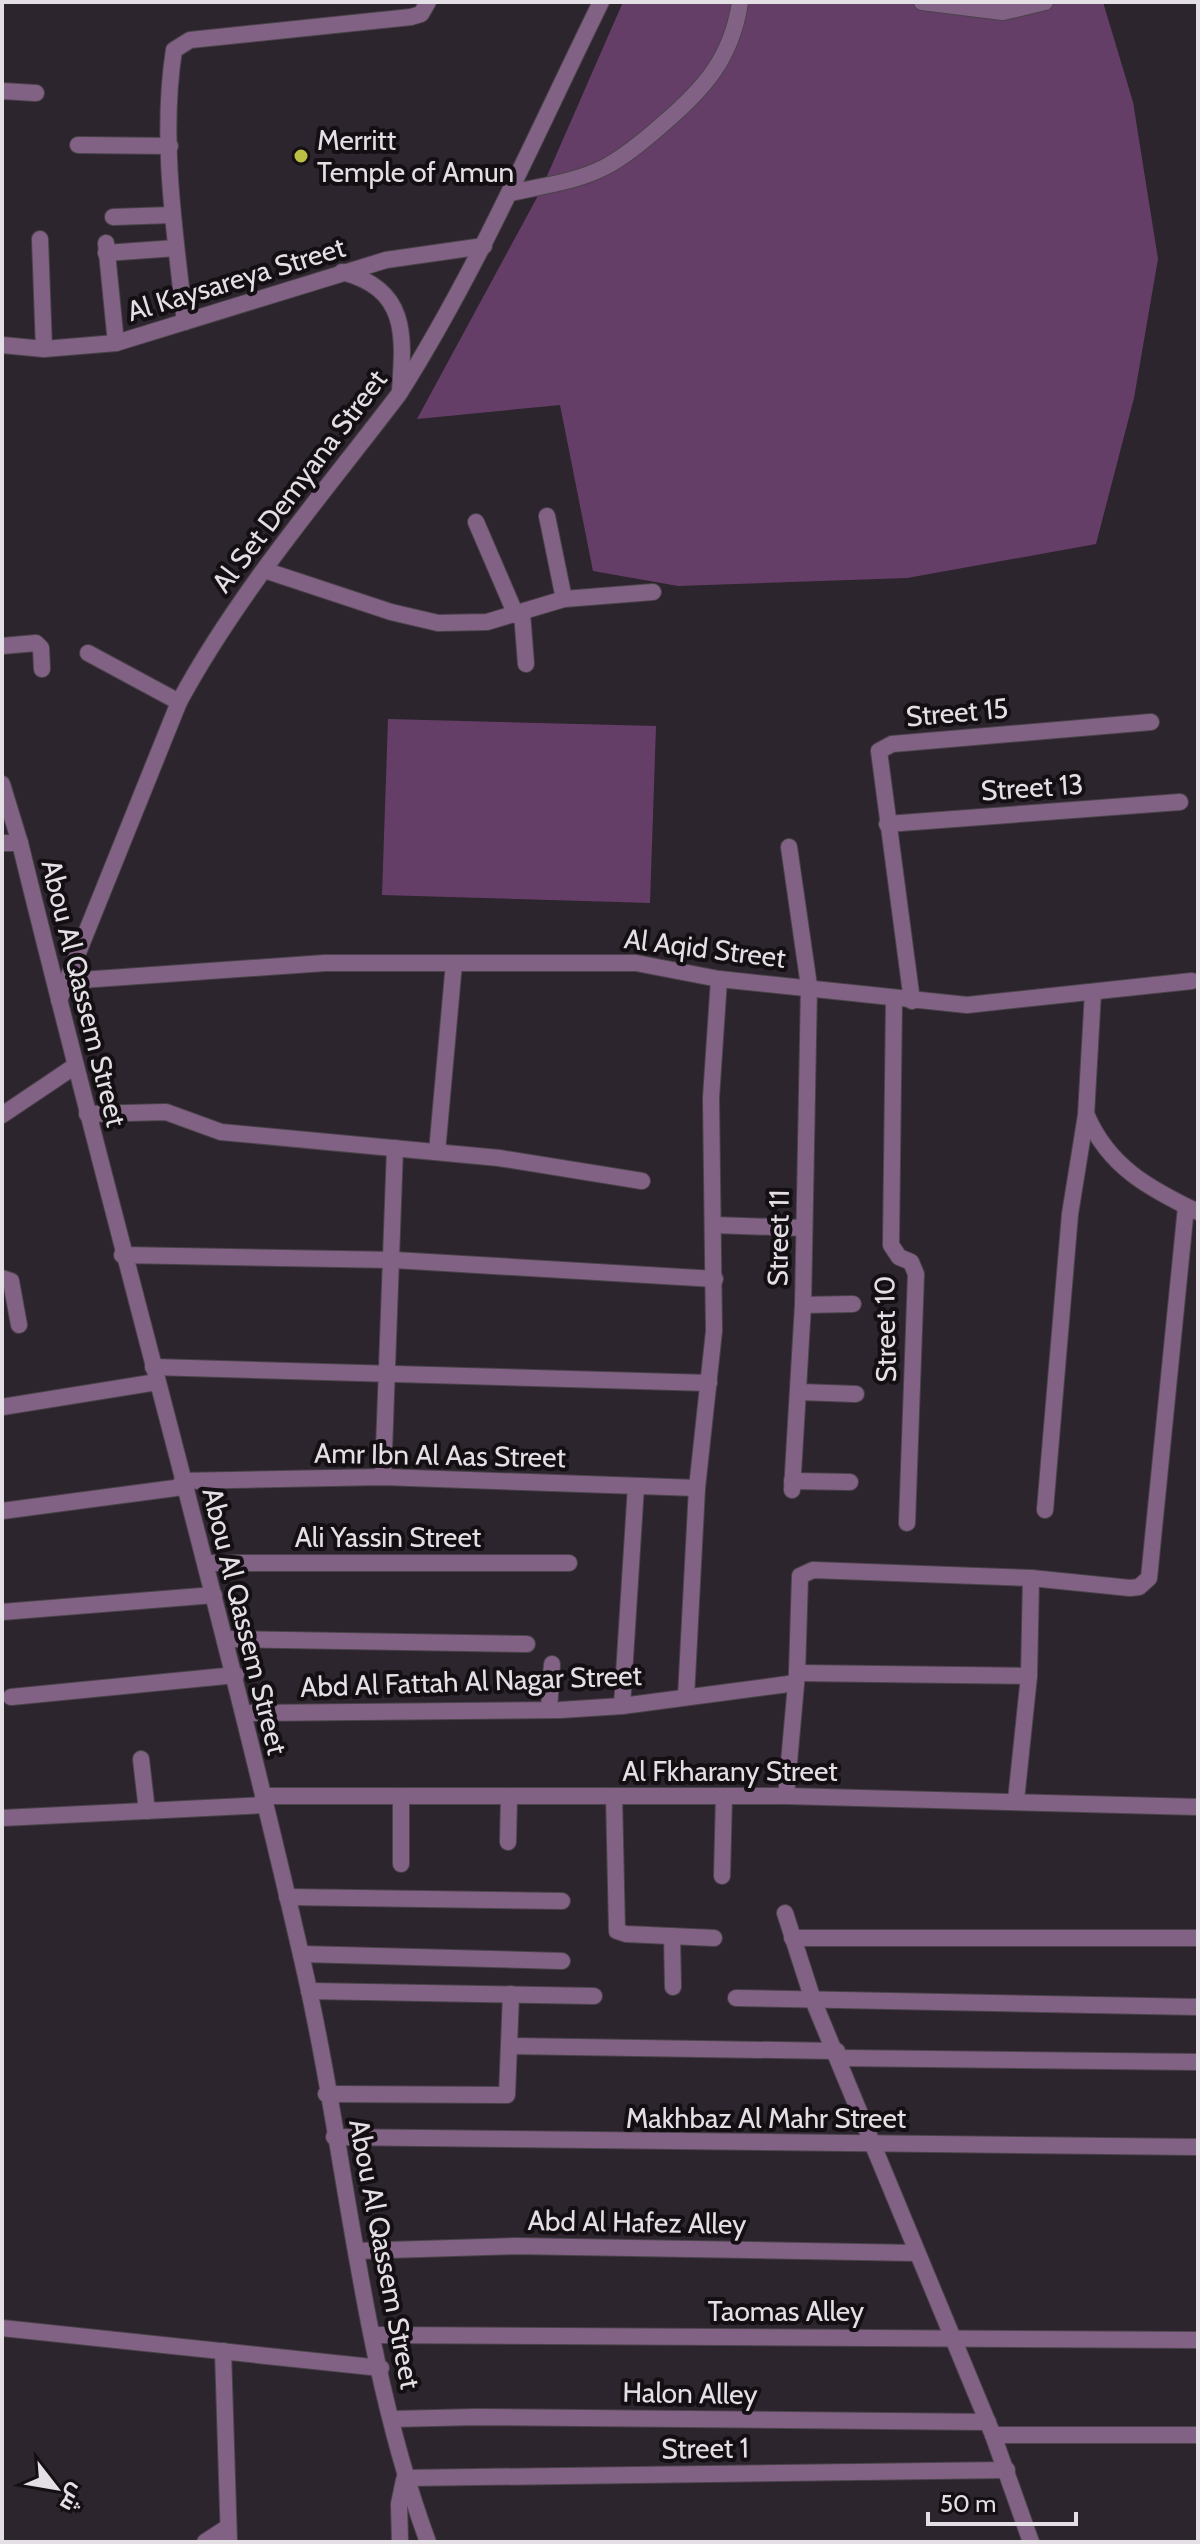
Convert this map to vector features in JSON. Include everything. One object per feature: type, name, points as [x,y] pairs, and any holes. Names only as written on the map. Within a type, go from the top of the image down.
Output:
[{"type":"street","points":[[185,322],[172,215],[170,146],[173,60],[180,43],[411,17],[421,14],[428,2]]},
{"type":"street","name":"Al Set Demyana Street","points":[[59,1000],[179,702],[232,612],[399,394],[484,246],[601,2]]},
{"type":"street","points":[[510,193],[603,168],[652,134],[697,95],[717,70],[732,41],[740,2]]},
{"type":"street","points":[[922,2],[1003,12],[1045,2]]},
{"type":"street","points":[[2,91],[36,93]]},
{"type":"street","points":[[78,145],[170,146]]},
{"type":"street","points":[[113,217],[172,215]]},
{"type":"street","points":[[40,239],[44,349]]},
{"type":"street","name":"Al Kaysareya Street","points":[[2,345],[44,349],[116,343],[386,260],[484,246]]},
{"type":"street","points":[[116,343],[106,248],[176,248]]},
{"type":"street","points":[[342,272],[375,285],[397,313],[402,330],[399,394]]},
{"type":"street","points":[[547,516],[564,599]]},
{"type":"street","points":[[476,522],[519,614],[526,664]]},
{"type":"street","points":[[264,570],[414,620],[462,624],[519,614],[564,599],[653,592]]},
{"type":"street","points":[[2,646],[36,643],[41,648],[42,669]]},
{"type":"street","points":[[88,653],[179,702]]},
{"type":"street","name":"Street 15","points":[[903,1001],[878,758],[884,745],[1151,722]]},
{"type":"street","name":"Abou Al Qassem Street","points":[[2,784],[6,813],[20,843],[122,1255],[236,1675],[309,1991],[356,2251],[405,2478],[428,2542]]},
{"type":"street","name":"Street 13","points":[[887,824],[1180,802]]},
{"type":"street","points":[[2,843],[20,843]]},
{"type":"street","name":"Street 11","points":[[789,847],[809,986],[803,1305],[792,1485],[850,1482]]},
{"type":"street","name":"Al Aqid Street","points":[[67,981],[325,963],[636,963],[719,979],[809,986],[903,1001],[978,1005],[1192,981]]},
{"type":"street","points":[[437,1152],[454,963]]},
{"type":"street","points":[[686,1697],[697,1488],[709,1383],[715,1279],[711,1098],[719,979]]},
{"type":"street","points":[[1045,1510],[1070,1214],[1086,1115],[1093,992]]},
{"type":"street","name":"Street 10","points":[[903,1001],[891,1245],[899,1257],[911,1262],[916,1274],[907,1523]]},
{"type":"street","points":[[2,1115],[75,1066]]},
{"type":"street","points":[[87,1114],[166,1112],[221,1132],[437,1152],[642,1181]]},
{"type":"street","points":[[786,1796],[796,1678],[797,1584],[800,1576],[813,1570],[1031,1578],[1136,1588],[1145,1583],[1151,1574],[1192,1210],[1117,1164],[1098,1142],[1086,1115]]},
{"type":"street","points":[[383,1477],[394,1260],[395,1148]]},
{"type":"street","points":[[713,1225],[804,1228]]},
{"type":"street","points":[[122,1255],[394,1260],[715,1279]]},
{"type":"street","points":[[2,1278],[11,1281],[19,1325]]},
{"type":"street","points":[[803,1305],[853,1304]]},
{"type":"street","points":[[2,1407],[155,1374],[388,1371],[709,1383]]},
{"type":"street","points":[[799,1392],[856,1394]]},
{"type":"street","name":"Amr Ibn Al Aas Street","points":[[2,1511],[183,1484],[383,1477],[697,1488]]},
{"type":"street","points":[[622,1706],[636,1486]]},
{"type":"street","name":"Ali Yassin Street","points":[[206,1563],[569,1563]]},
{"type":"street","points":[[1016,1800],[1029,1676],[1031,1578]]},
{"type":"street","points":[[2,1612],[214,1595]]},
{"type":"street","points":[[226,1639],[527,1644]]},
{"type":"street","points":[[549,1710],[552,1664]]},
{"type":"street","points":[[11,1697],[236,1675]]},
{"type":"street","name":"Abd Al Fattah Al Nagar Street","points":[[244,1713],[549,1710],[622,1706],[796,1678],[1029,1676]]},
{"type":"street","points":[[141,1759],[147,1811]]},
{"type":"street","points":[[401,1796],[401,1864]]},
{"type":"street","name":"Al Fkharany Street","points":[[2,1818],[147,1811],[263,1800],[401,1796],[786,1796],[1198,1807]]},
{"type":"street","points":[[508,1842],[509,1796]]},
{"type":"street","points":[[614,1796],[617,1931],[714,1938]]},
{"type":"street","points":[[722,1876],[724,1796]]},
{"type":"street","points":[[287,1897],[562,1901]]},
{"type":"street","points":[[785,1913],[813,2000],[1007,2470],[1031,2542]]},
{"type":"street","points":[[672,1936],[673,1987]]},
{"type":"street","points":[[792,1938],[1198,1938]]},
{"type":"street","points":[[301,1954],[562,1961]]},
{"type":"street","points":[[309,1991],[594,1996]]},
{"type":"street","points":[[326,2094],[507,2095],[511,1994]]},
{"type":"street","points":[[736,1998],[1198,2007]]},
{"type":"street","points":[[510,2046],[1198,2062]]},
{"type":"street","name":"Makhbaz Al Mahr Street","points":[[334,2137],[1198,2147]]},
{"type":"street","name":"Abd Al Hafez Alley","points":[[356,2251],[515,2246],[917,2253]]},
{"type":"street","points":[[2,2328],[381,2368]]},
{"type":"street","name":"Taomas Alley","points":[[374,2335],[1198,2340]]},
{"type":"street","points":[[205,2542],[229,2535],[223,2351]]},
{"type":"street","name":"Halon Alley","points":[[392,2419],[476,2417],[1198,2435]]},
{"type":"street","name":"Street 1","points":[[405,2478],[1007,2470]]},
{"type":"street","name":"Abou Al Qassem Street","points":[[400,2542],[399,2504],[405,2478]]},
{"type":"shaded area","points":[[623,2],[1103,2],[1133,102],[1158,259],[1134,398],[1096,544],[907,578],[678,586],[593,571],[560,405],[417,419],[540,192]]},
{"type":"shaded area","points":[[388,719],[656,726],[650,903],[382,895]]},
{"type":"place","name":"Merritt Temple of Amun","points":[[301,156]]}]
